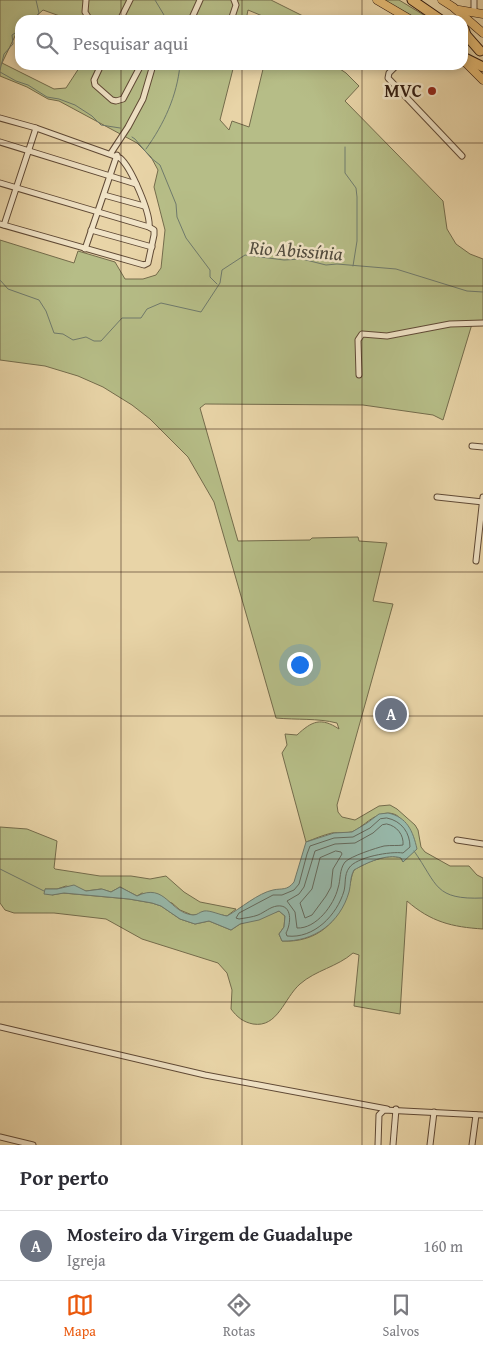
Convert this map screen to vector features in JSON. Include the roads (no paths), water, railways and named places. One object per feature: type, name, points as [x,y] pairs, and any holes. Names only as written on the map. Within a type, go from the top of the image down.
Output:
[{"type":"highway","points":[[412,0],[434,15]]},
{"type":"highway","points":[[468,38],[481,53]]},
{"type":"highway","points":[[468,60],[483,67]]},
{"type":"main road","points":[[377,0],[402,15]]},
{"type":"main road","points":[[442,0],[460,13],[476,16]]},
{"type":"main road","points":[[453,7],[476,16],[483,33]]},
{"type":"main road","points":[[468,26],[476,16]]},
{"type":"main road","points":[[468,64],[483,80]]},
{"type":"street","points":[[86,0],[85,12],[87,15]]},
{"type":"street","points":[[122,15],[130,0]]},
{"type":"street","points":[[193,15],[200,0]]},
{"type":"street","points":[[233,15],[236,5],[234,0]]},
{"type":"street","points":[[474,0],[476,16]]},
{"type":"street","points":[[99,70],[94,80],[95,85],[112,100],[116,101],[123,99],[138,70]]},
{"type":"street","points":[[85,249],[104,194],[114,154],[140,107],[151,70]]},
{"type":"street","points":[[392,70],[388,78],[462,156]]},
{"type":"street","points":[[0,118],[114,154],[125,162],[130,169],[149,217],[149,227]]},
{"type":"street","points":[[0,183],[16,188],[97,213],[149,227],[154,232],[148,263],[140,264],[2,225],[16,188],[36,128]]},
{"type":"street","points":[[0,142],[136,184]]},
{"type":"street","points":[[104,194],[144,206]]},
{"type":"street","points":[[91,230],[152,247]]},
{"type":"street","points":[[359,375],[358,340],[362,334],[387,336],[450,324],[483,323]]},
{"type":"street","points":[[472,446],[483,448]]},
{"type":"street","points":[[437,497],[483,502]]},
{"type":"street","points":[[476,561],[483,497]]},
{"type":"street","points":[[457,840],[483,844]]},
{"type":"street","points":[[0,1027],[205,1075],[387,1109],[483,1115]]},
{"type":"street","points":[[378,1145],[379,1115],[380,1112],[387,1109]]},
{"type":"street","points":[[393,1145],[396,1109]]},
{"type":"street","points":[[430,1145],[434,1112]]},
{"type":"street","points":[[472,1145],[476,1115]]},
{"type":"street","points":[[0,1138],[33,1145]]},
{"type":"water","points":[[388,813],[404,821],[411,831],[417,849],[403,862],[401,858],[389,857],[370,862],[354,870],[349,892],[339,913],[324,929],[305,938],[282,941],[279,934],[284,927],[285,916],[279,911],[259,920],[240,924],[231,930],[209,921],[195,924],[180,919],[161,906],[152,903],[64,893],[44,894],[45,889],[57,889],[74,885],[86,891],[102,889],[111,892],[120,887],[137,896],[147,893],[161,895],[185,913],[195,915],[206,911],[227,916],[261,894],[287,888],[291,885],[294,882],[306,842],[334,833],[352,832],[379,814]]},
{"type":"waterway","points":[[36,0],[39,13],[37,15]]},
{"type":"waterway","points":[[155,0],[164,15]]},
{"type":"waterway","points":[[0,70],[4,54],[13,44],[12,35],[15,33]]},
{"type":"waterway","points":[[146,149],[169,109],[176,88],[179,70]]},
{"type":"waterway","points":[[0,72],[28,85],[47,97],[75,105],[92,116],[101,125],[120,128]]},
{"type":"waterway","points":[[132,137],[160,165],[176,204],[177,217],[186,238],[210,270],[210,277],[217,284]]},
{"type":"waterway","points":[[345,147],[345,173],[356,188],[357,197],[357,241],[353,266]]},
{"type":"waterway","name":"Rio Abissínia","points":[[0,280],[8,289],[39,300],[46,311],[54,333],[63,334],[73,340],[86,337],[94,341],[101,341],[122,318],[141,318],[147,309],[161,303],[201,312],[220,283],[222,270],[245,255],[284,260],[302,259],[326,265],[337,264],[396,269],[467,291],[483,292]]},
{"type":"waterway","points":[[414,851],[433,881],[446,893],[467,898],[483,898]]},
{"type":"waterway","points":[[0,869],[44,891]]},
{"type":"place","name":"MVC","points":[[432,91]]},
{"type":"place","name":"Mosteiro da Virgem de Guadalupe","points":[[391,714]]}]
